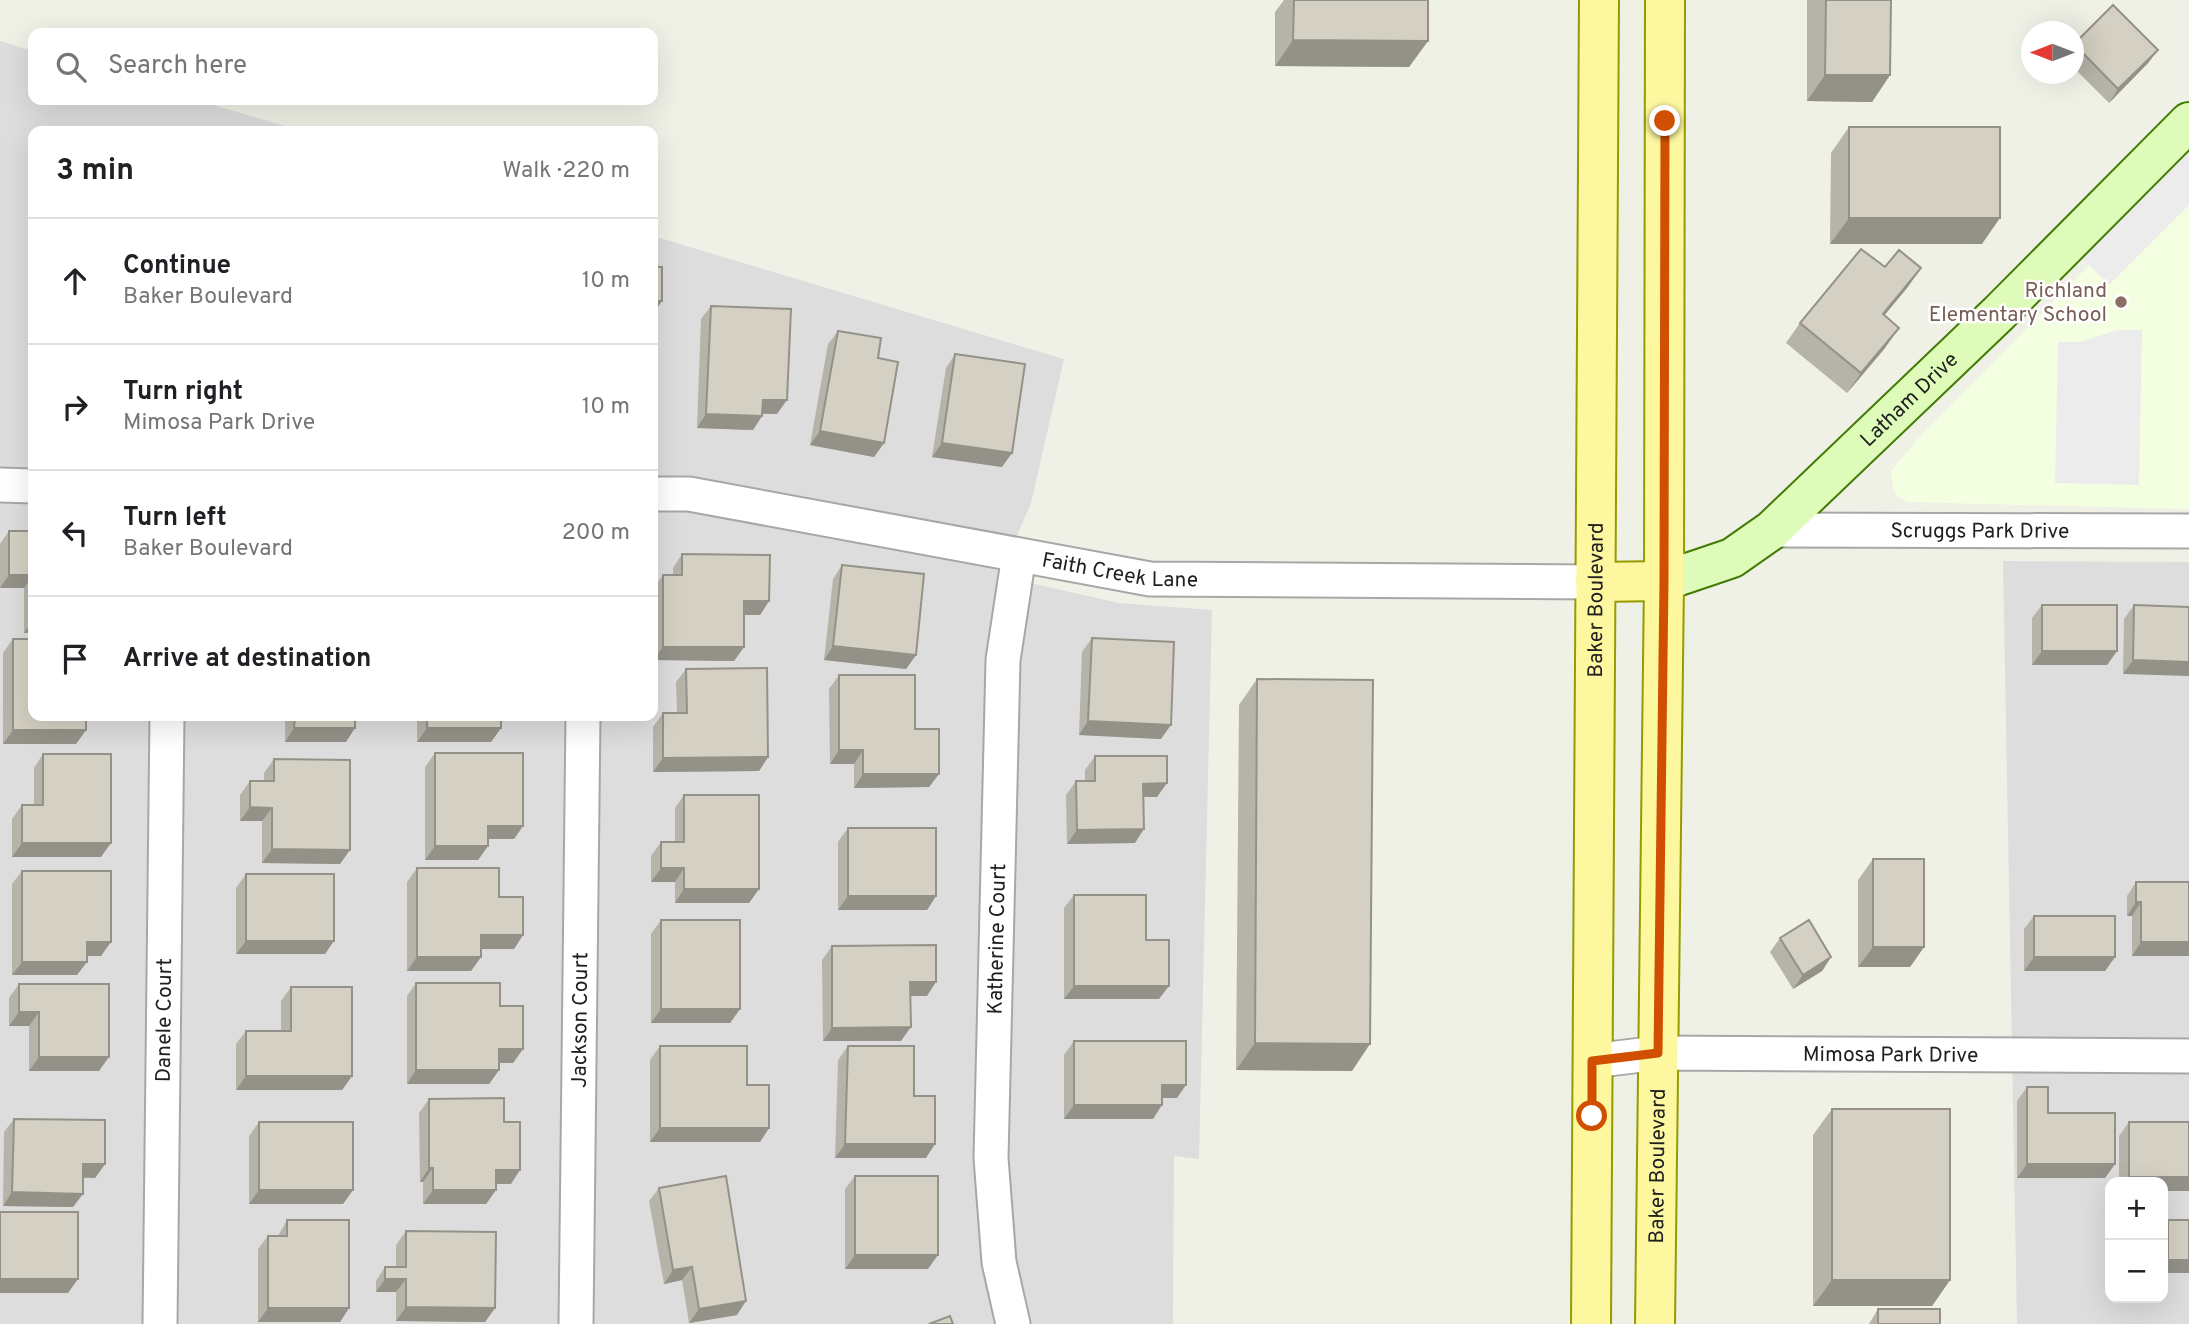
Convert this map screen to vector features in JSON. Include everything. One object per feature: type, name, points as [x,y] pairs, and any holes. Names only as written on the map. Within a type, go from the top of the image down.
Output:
[{"type":"main road","name":"Baker Boulevard","points":[[1591,1324],[1599,0]]},
{"type":"main road","name":"Baker Boulevard","points":[[1655,1324],[1664,581],[1665,0]]},
{"type":"main road","points":[[1595,582],[1664,581]]},
{"type":"street","name":"Latham Drive","points":[[1664,581],[1732,558],[1772,530],[1999,313],[2189,122]]},
{"type":"street","points":[[0,485],[28,486]]},
{"type":"street","name":"Faith Creek Lane","points":[[658,494],[688,495],[1150,579],[1595,582]]},
{"type":"street","name":"Scruggs Park Drive","points":[[1772,530],[2189,531]]},
{"type":"street","name":"Katherine Court","points":[[1013,1324],[999,1262],[991,1158],[1003,660],[1019,555]]},
{"type":"street","name":"Danele Court","points":[[160,1324],[167,721]]},
{"type":"street","name":"Jackson Court","points":[[576,1324],[583,721]]},
{"type":"street","name":"Mimosa Park Drive","points":[[1592,1061],[1658,1053],[2189,1056]]},
{"type":"shaded area","points":[[0,41],[28,49],[28,105],[213,105],[285,126],[28,126],[28,721],[658,721],[658,237],[1064,359],[1031,503],[1000,576],[1119,603],[1212,610],[1199,1159],[1174,1156],[1173,1324],[0,1324]]},
{"type":"shaded area","points":[[2189,122],[2189,205],[2109,285],[2067,243]]},
{"type":"shaded area","name":"Richland Elementary School","points":[[2189,164],[2189,509],[1908,502],[1898,497],[1893,489],[1891,471],[1916,441]]},
{"type":"shaded area","points":[[2117,330],[2142,330],[2139,485],[2055,483],[2058,342],[2080,342]]},
{"type":"shaded area","points":[[2003,561],[2189,562],[2189,1324],[2017,1324]]},
{"type":"building","points":[[1294,0],[1428,0],[1428,41],[1293,40]]},
{"type":"building","points":[[1826,0],[1891,0],[1890,75],[1825,75]]},
{"type":"building","points":[[2113,5],[2158,50],[2118,89],[2084,54],[2084,34]]},
{"type":"building","points":[[1849,127],[2000,127],[2000,218],[1849,218]]},
{"type":"building","points":[[1861,249],[1885,267],[1899,250],[1921,268],[1883,314],[1899,328],[1861,373],[1800,323]]},
{"type":"building","points":[[658,267],[662,267],[662,301],[658,301]]},
{"type":"building","points":[[711,306],[791,309],[787,400],[763,400],[762,416],[706,414]]},
{"type":"building","points":[[838,331],[881,338],[878,358],[898,362],[884,443],[820,431]]},
{"type":"building","points":[[955,354],[1025,364],[1012,453],[942,443]]},
{"type":"building","points":[[9,531],[28,531],[28,575],[9,575]]},
{"type":"building","points":[[682,554],[770,555],[769,601],[744,601],[744,647],[663,647],[663,575],[682,575]]},
{"type":"building","points":[[842,565],[924,574],[916,655],[833,646]]},
{"type":"building","points":[[2042,605],[2117,605],[2117,651],[2042,651]]},
{"type":"building","points":[[2134,605],[2189,607],[2189,662],[2133,660]]},
{"type":"building","points":[[1092,638],[1174,642],[1171,725],[1088,721]]},
{"type":"building","points":[[13,639],[28,639],[28,721],[86,721],[86,730],[13,730]]},
{"type":"building","points":[[767,668],[768,757],[663,758],[663,713],[687,713],[686,669]]},
{"type":"building","points":[[839,675],[915,675],[915,729],[939,729],[939,774],[863,774],[863,750],[839,750]]},
{"type":"building","points":[[1257,679],[1373,680],[1370,1044],[1255,1043]]},
{"type":"building","points":[[295,721],[355,721],[355,728],[294,728]]},
{"type":"building","points":[[427,721],[501,721],[501,728],[427,728]]},
{"type":"building","points":[[435,753],[523,753],[523,826],[488,826],[488,846],[435,846]]},
{"type":"building","points":[[43,754],[111,754],[111,843],[22,843],[22,805],[43,805]]},
{"type":"building","points":[[1095,756],[1167,756],[1167,783],[1143,784],[1144,829],[1077,830],[1076,781],[1095,781]]},
{"type":"building","points":[[274,759],[350,760],[350,850],[272,849],[272,808],[250,807],[250,781],[274,781]]},
{"type":"building","points":[[684,795],[759,795],[759,889],[684,889],[684,868],[661,868],[661,842],[684,842]]},
{"type":"building","points":[[848,828],[936,828],[936,896],[848,896]]},
{"type":"building","points":[[1873,859],[1924,859],[1924,947],[1873,947]]},
{"type":"building","points":[[417,868],[499,868],[499,897],[523,897],[523,935],[481,935],[481,957],[417,957]]},
{"type":"building","points":[[22,871],[111,871],[111,942],[87,942],[87,962],[22,962]]},
{"type":"building","points":[[246,874],[334,874],[334,941],[246,941]]},
{"type":"building","points":[[2136,882],[2189,882],[2189,942],[2141,942],[2141,902],[2136,902]]},
{"type":"building","points":[[1074,895],[1146,895],[1146,940],[1169,940],[1169,986],[1074,986]]},
{"type":"building","points":[[2034,916],[2115,916],[2115,957],[2034,957]]},
{"type":"building","points":[[661,920],[740,920],[740,1009],[661,1009]]},
{"type":"building","points":[[1809,920],[1831,957],[1803,975],[1780,938]]},
{"type":"building","points":[[936,945],[936,982],[910,982],[911,1027],[832,1028],[832,946]]},
{"type":"building","points":[[416,983],[500,983],[500,1006],[523,1006],[523,1049],[499,1049],[499,1070],[416,1070]]},
{"type":"building","points":[[19,984],[109,984],[109,1057],[39,1057],[39,1012],[19,1012]]},
{"type":"building","points":[[291,987],[352,987],[352,1076],[246,1076],[246,1031],[291,1031]]},
{"type":"building","points":[[1074,1041],[1186,1041],[1186,1085],[1162,1085],[1162,1105],[1074,1105]]},
{"type":"building","points":[[660,1046],[747,1046],[747,1085],[769,1085],[769,1128],[660,1128]]},
{"type":"building","points":[[848,1046],[914,1046],[914,1096],[935,1096],[935,1144],[845,1144]]},
{"type":"building","points":[[2027,1087],[2048,1087],[2048,1113],[2115,1113],[2115,1164],[2027,1164]]},
{"type":"building","points":[[504,1098],[504,1122],[520,1122],[520,1170],[496,1170],[496,1190],[433,1190],[433,1168],[429,1168],[429,1099]]},
{"type":"building","points":[[1832,1109],[1950,1109],[1950,1280],[1832,1280]]},
{"type":"building","points":[[14,1119],[105,1120],[105,1164],[83,1164],[83,1194],[12,1192]]},
{"type":"building","points":[[259,1122],[353,1122],[353,1190],[259,1190]]},
{"type":"building","points":[[2129,1122],[2189,1122],[2189,1177],[2129,1177]]},
{"type":"building","points":[[726,1176],[746,1301],[699,1309],[692,1267],[673,1270],[659,1188]]},
{"type":"building","points":[[855,1176],[938,1176],[938,1255],[855,1255]]},
{"type":"building","points":[[0,1212],[78,1212],[78,1279],[0,1279]]},
{"type":"building","points":[[287,1220],[349,1220],[349,1308],[268,1308],[268,1236],[287,1236]]},
{"type":"building","points":[[2168,1220],[2189,1220],[2189,1260],[2168,1260]]},
{"type":"building","points":[[406,1231],[496,1232],[495,1308],[406,1307],[406,1279],[385,1279],[385,1267],[406,1267]]},
{"type":"building","points":[[1878,1309],[1940,1309],[1940,1324],[1878,1324]]},
{"type":"building","points":[[950,1316],[953,1324],[929,1324]]},
{"type":"place","name":"Richland Elementary School","points":[[2121,302]]},
{"type":"route","points":[[1592,1116],[1592,1061],[1658,1053],[1664,581],[1665,121]]}]
